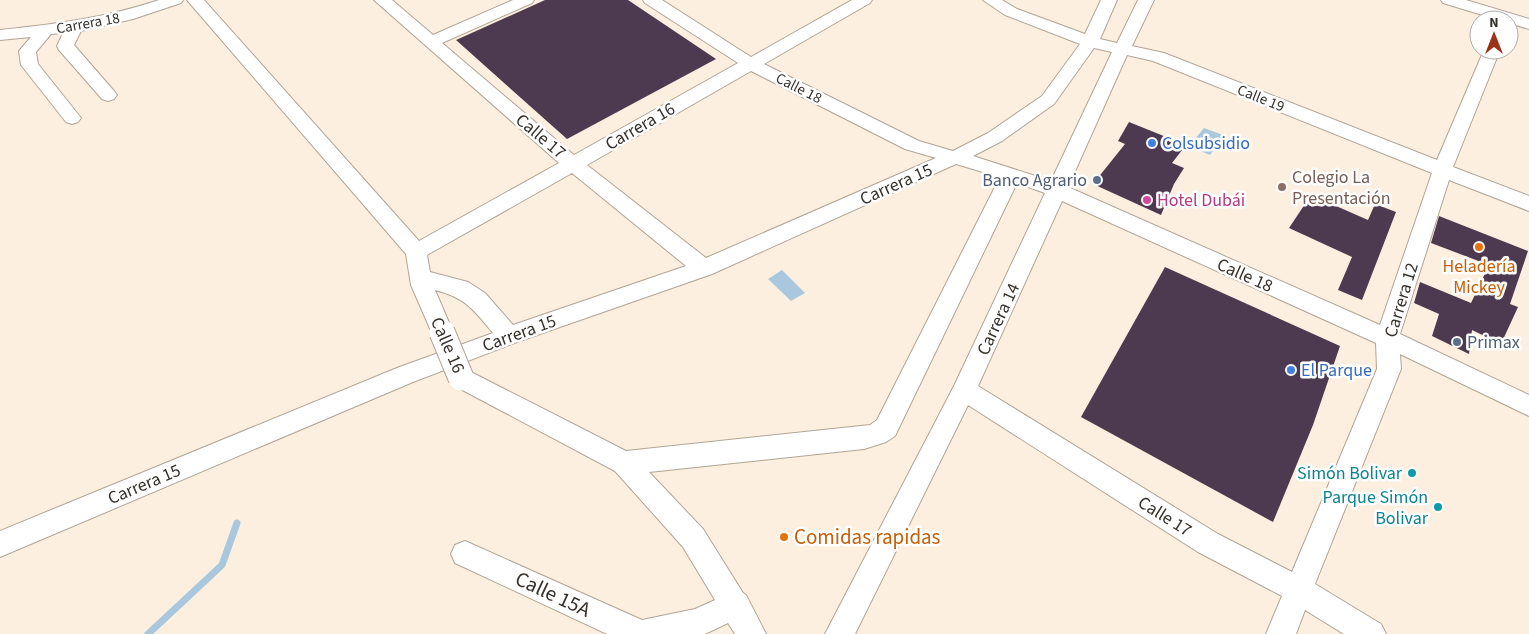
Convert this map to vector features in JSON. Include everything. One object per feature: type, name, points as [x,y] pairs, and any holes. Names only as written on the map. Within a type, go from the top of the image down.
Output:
[{"type":"street","name":"Carrera 18","points":[[7,34],[74,27],[127,16],[174,0]]},
{"type":"street","points":[[196,0],[416,252]]},
{"type":"street","name":"Calle 17","points":[[382,0],[573,164],[704,268]]},
{"type":"street","points":[[431,42],[526,0]]},
{"type":"street","name":"Calle 18","points":[[651,0],[912,145],[1000,170],[1056,190],[1477,380],[1529,406]]},
{"type":"street","name":"Calle 18","points":[[677,0],[756,59]]},
{"type":"street","name":"Carrera 16","points":[[416,252],[756,59],[864,0]]},
{"type":"street","name":"Calle 19","points":[[991,0],[1011,12],[1090,42],[1158,57],[1529,204]]},
{"type":"street","points":[[956,157],[995,137],[1048,100],[1090,42],[1109,0]]},
{"type":"street","name":"Carrera 14","points":[[840,634],[964,390],[1146,0]]},
{"type":"street","points":[[1450,0],[1481,10]]},
{"type":"street","points":[[74,27],[65,46],[108,96]]},
{"type":"street","points":[[46,30],[27,51],[30,65],[72,118]]},
{"type":"street","points":[[0,49],[7,34]]},
{"type":"street","name":"Carrera 12","points":[[1281,634],[1389,369],[1386,340],[1442,170],[1488,60]]},
{"type":"street","name":"Carrera 15","points":[[0,544],[405,375],[509,336],[704,268],[956,157]]},
{"type":"street","points":[[624,463],[864,438],[877,434],[886,428],[1004,192],[1007,183],[1000,170]]},
{"type":"street","name":"Calle 16","points":[[416,252],[421,278],[461,378],[624,463],[693,538],[736,605],[751,634]]},
{"type":"street","points":[[421,278],[466,291],[477,299],[509,336]]},
{"type":"street","name":"Calle 17","points":[[964,390],[1208,543],[1298,590],[1371,634]]},
{"type":"street","name":"Calle 15A","points":[[465,554],[642,634]]},
{"type":"street","points":[[642,634],[697,623],[736,605]]},
{"type":"water","points":[[1204,128],[1223,135],[1210,155],[1189,146]]},
{"type":"water","points":[[782,270],[805,293],[791,301],[768,279]]},
{"type":"building","points":[[545,0],[628,0],[716,59],[567,139],[456,40]]},
{"type":"building","points":[[1129,122],[1186,145],[1172,163],[1184,168],[1174,184],[1161,215],[1093,184],[1125,144],[1118,141]]},
{"type":"building","points":[[1311,195],[1368,220],[1375,204],[1396,212],[1362,300],[1338,290],[1352,257],[1289,228]]},
{"type":"building","points":[[1439,216],[1528,251],[1510,304],[1518,307],[1501,344],[1472,330],[1469,354],[1432,336],[1439,314],[1414,303],[1420,282],[1471,303],[1489,265],[1431,243]]},
{"type":"building","points":[[1165,267],[1340,346],[1313,425],[1273,522],[1081,417]]},
{"type":"waterway","points":[[148,634],[222,565],[237,523]]},
{"type":"place","name":"Colsubsidio","points":[[1152,143]]},
{"type":"place","name":"Banco Agrario","points":[[1097,180]]},
{"type":"place","name":"Colegio La Presentación","points":[[1282,187]]},
{"type":"place","name":"Hotel Dubái","points":[[1147,200]]},
{"type":"place","name":"Heladería Mickey","points":[[1479,247]]},
{"type":"place","name":"Primax","points":[[1457,342]]},
{"type":"place","name":"El Parque","points":[[1291,370]]},
{"type":"place","name":"Simón Bolivar","points":[[1412,473]]},
{"type":"place","name":"Parque Simón Bolivar","points":[[1438,507]]},
{"type":"place","name":"Comidas rapidas","points":[[784,537]]}]
